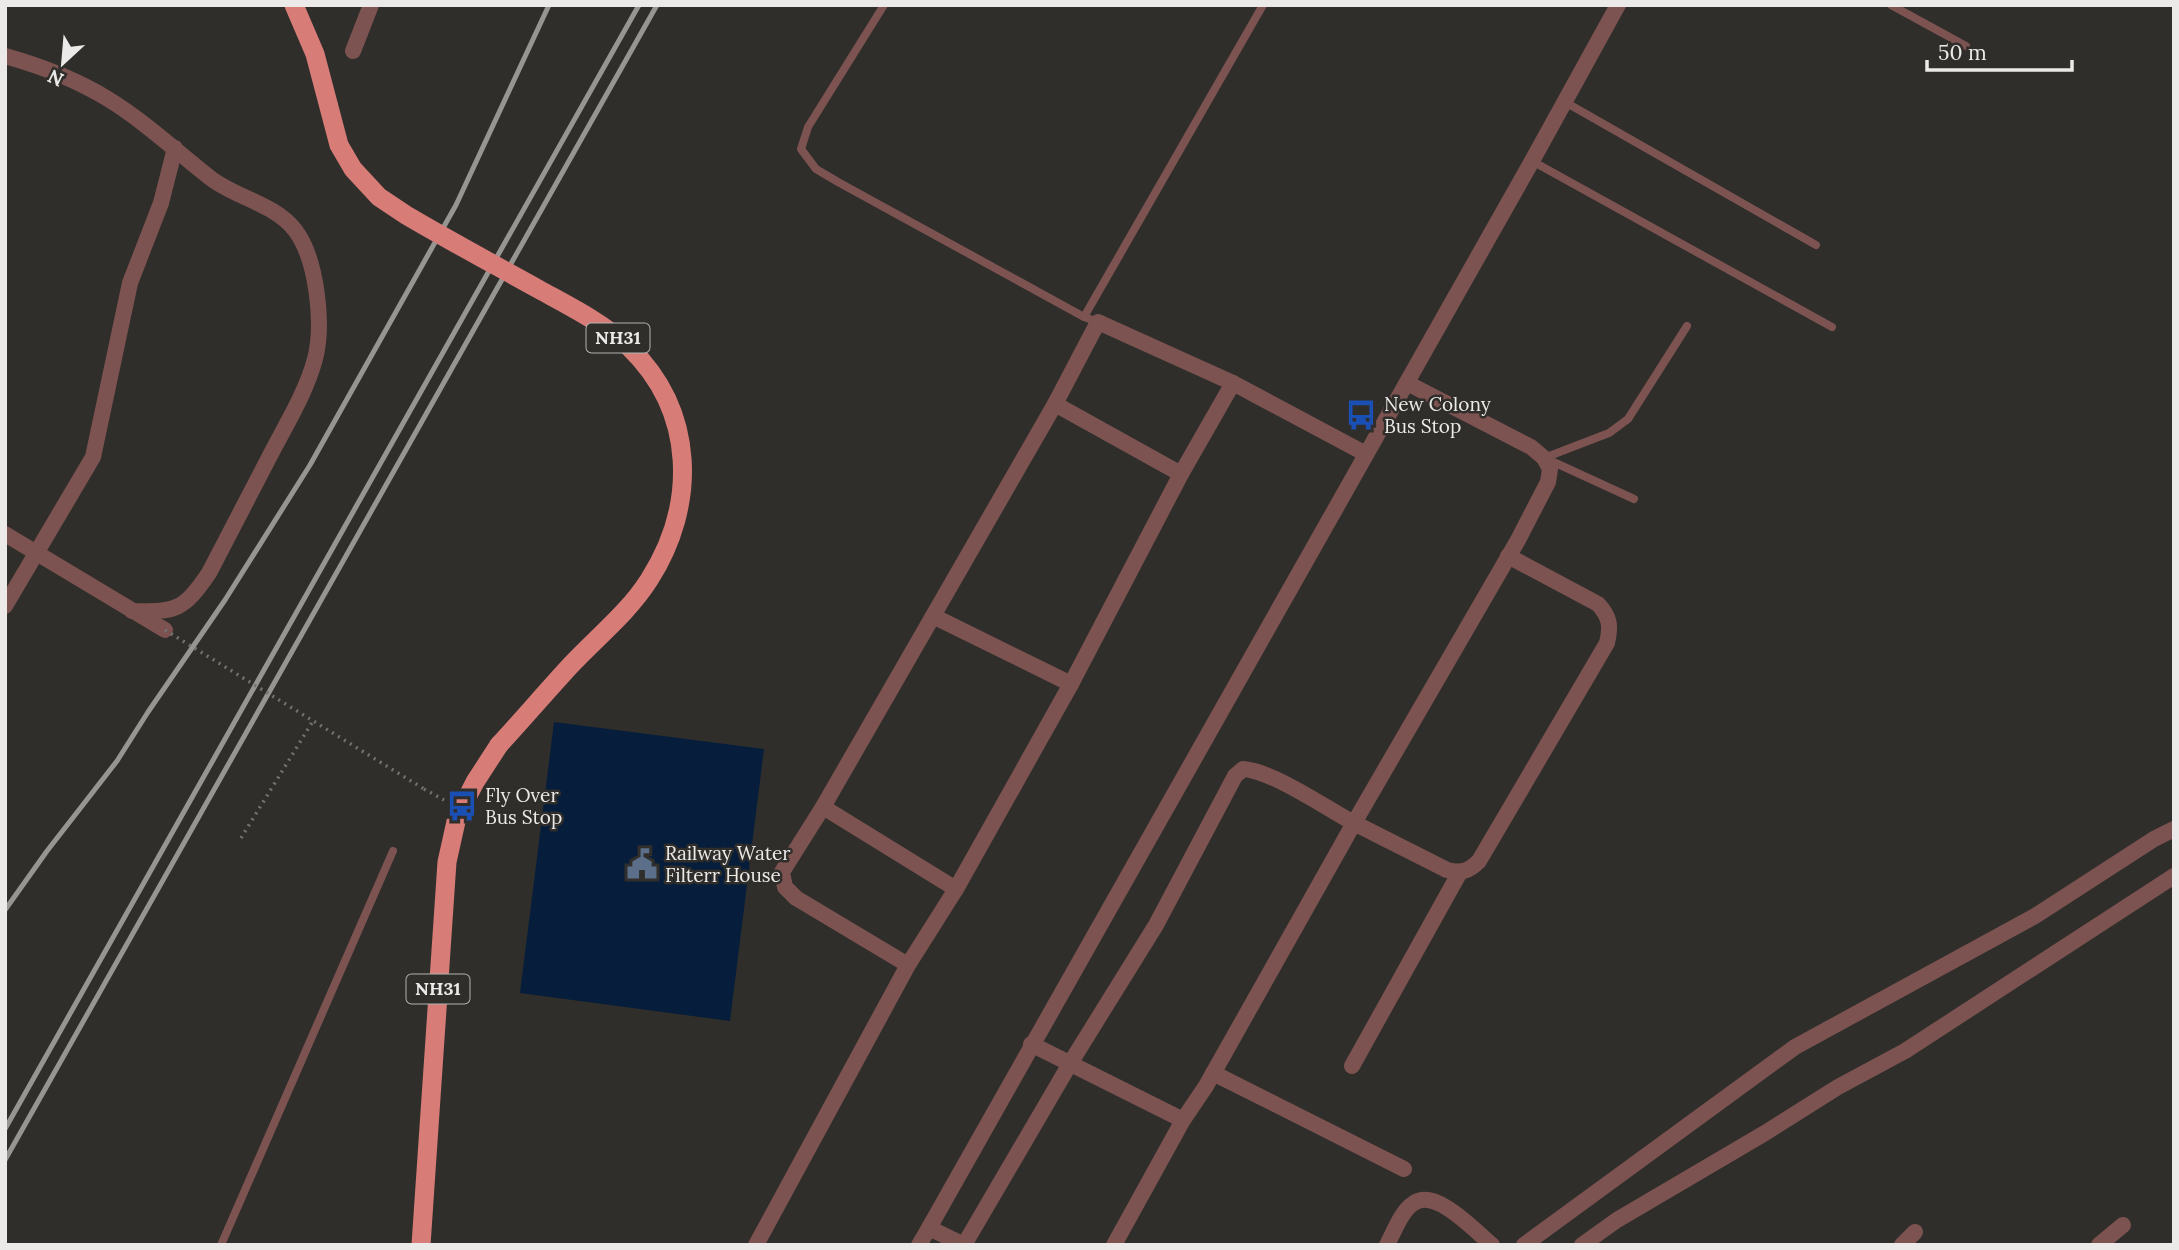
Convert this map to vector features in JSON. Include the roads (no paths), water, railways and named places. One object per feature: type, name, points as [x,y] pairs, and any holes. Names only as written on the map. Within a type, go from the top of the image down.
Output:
[{"type":"highway","name":"NH31","points":[[294,5],[315,54],[339,145],[353,169],[379,197],[406,215],[597,322],[630,348],[652,375],[668,403],[683,456],[683,483],[678,519],[665,554],[647,583],[499,745],[457,817],[447,862],[421,1245]]},
{"type":"street","points":[[353,51],[371,5]]},
{"type":"street","points":[[919,1245],[1618,5]]},
{"type":"street","points":[[5,56],[84,85],[110,100],[218,184],[272,211],[294,229],[307,252],[317,292],[316,357],[302,395],[209,573],[196,593],[179,607],[165,611],[132,611]]},
{"type":"street","points":[[5,606],[93,457],[130,283],[146,248],[161,203],[175,148]]},
{"type":"street","points":[[908,965],[796,898],[785,887],[782,872],[823,807],[1055,404],[1091,320],[1233,383],[1366,454]]},
{"type":"street","points":[[756,1245],[908,965],[956,889],[1071,684],[1181,474],[1233,383]]},
{"type":"street","points":[[1114,1245],[1548,482],[1550,469],[1544,458],[1531,447],[1407,383]]},
{"type":"street","points":[[1055,404],[1181,474]]},
{"type":"street","points":[[5,534],[164,631]]},
{"type":"street","points":[[929,1228],[964,1245],[1071,1062],[1156,925],[1235,776],[1243,769],[1252,769],[1269,776],[1447,870],[1469,870],[1479,861],[1607,643],[1611,627],[1606,613],[1598,604],[1508,556]]},
{"type":"street","points":[[933,617],[1071,684]]},
{"type":"street","points":[[823,807],[956,889]]},
{"type":"street","points":[[1524,1245],[1795,1047],[2035,916],[2154,839],[2174,830]]},
{"type":"street","points":[[1352,1066],[1460,872]]},
{"type":"street","points":[[1582,1245],[1617,1220],[1838,1087],[1905,1051],[2174,876]]},
{"type":"street","points":[[1031,1044],[1183,1120]]},
{"type":"street","points":[[1213,1073],[1404,1169]]},
{"type":"street","points":[[1387,1245],[1406,1210],[1415,1201],[1428,1199],[1446,1206],[1492,1245]]},
{"type":"street","points":[[2099,1245],[2123,1225]]},
{"type":"street","points":[[1902,1245],[1915,1232]]},
{"type":"lane","points":[[884,5],[808,127],[801,149],[816,169],[838,182],[1091,320],[1263,5]]},
{"type":"lane","points":[[1891,5],[1966,46]]},
{"type":"lane","points":[[1565,102],[1816,245]]},
{"type":"lane","points":[[1532,161],[1832,327]]},
{"type":"lane","points":[[1544,458],[1609,433],[1628,419],[1688,326]]},
{"type":"lane","points":[[1544,458],[1634,499]]},
{"type":"lane","points":[[221,1245],[393,850]]},
{"type":"water","points":[[554,722],[764,749],[730,1021],[520,993]]},
{"type":"railway","points":[[5,910],[117,761],[225,600],[310,465],[456,205],[549,5]]},
{"type":"railway","points":[[5,1129],[639,5]]},
{"type":"railway","points":[[5,1160],[657,5]]},
{"type":"place","name":"New Colony Bus Stop","points":[[1361,415]]},
{"type":"place","name":"Fly Over Bus Stop","points":[[462,806]]},
{"type":"place","name":"Railway Water Filterr House","points":[[642,864]]}]
